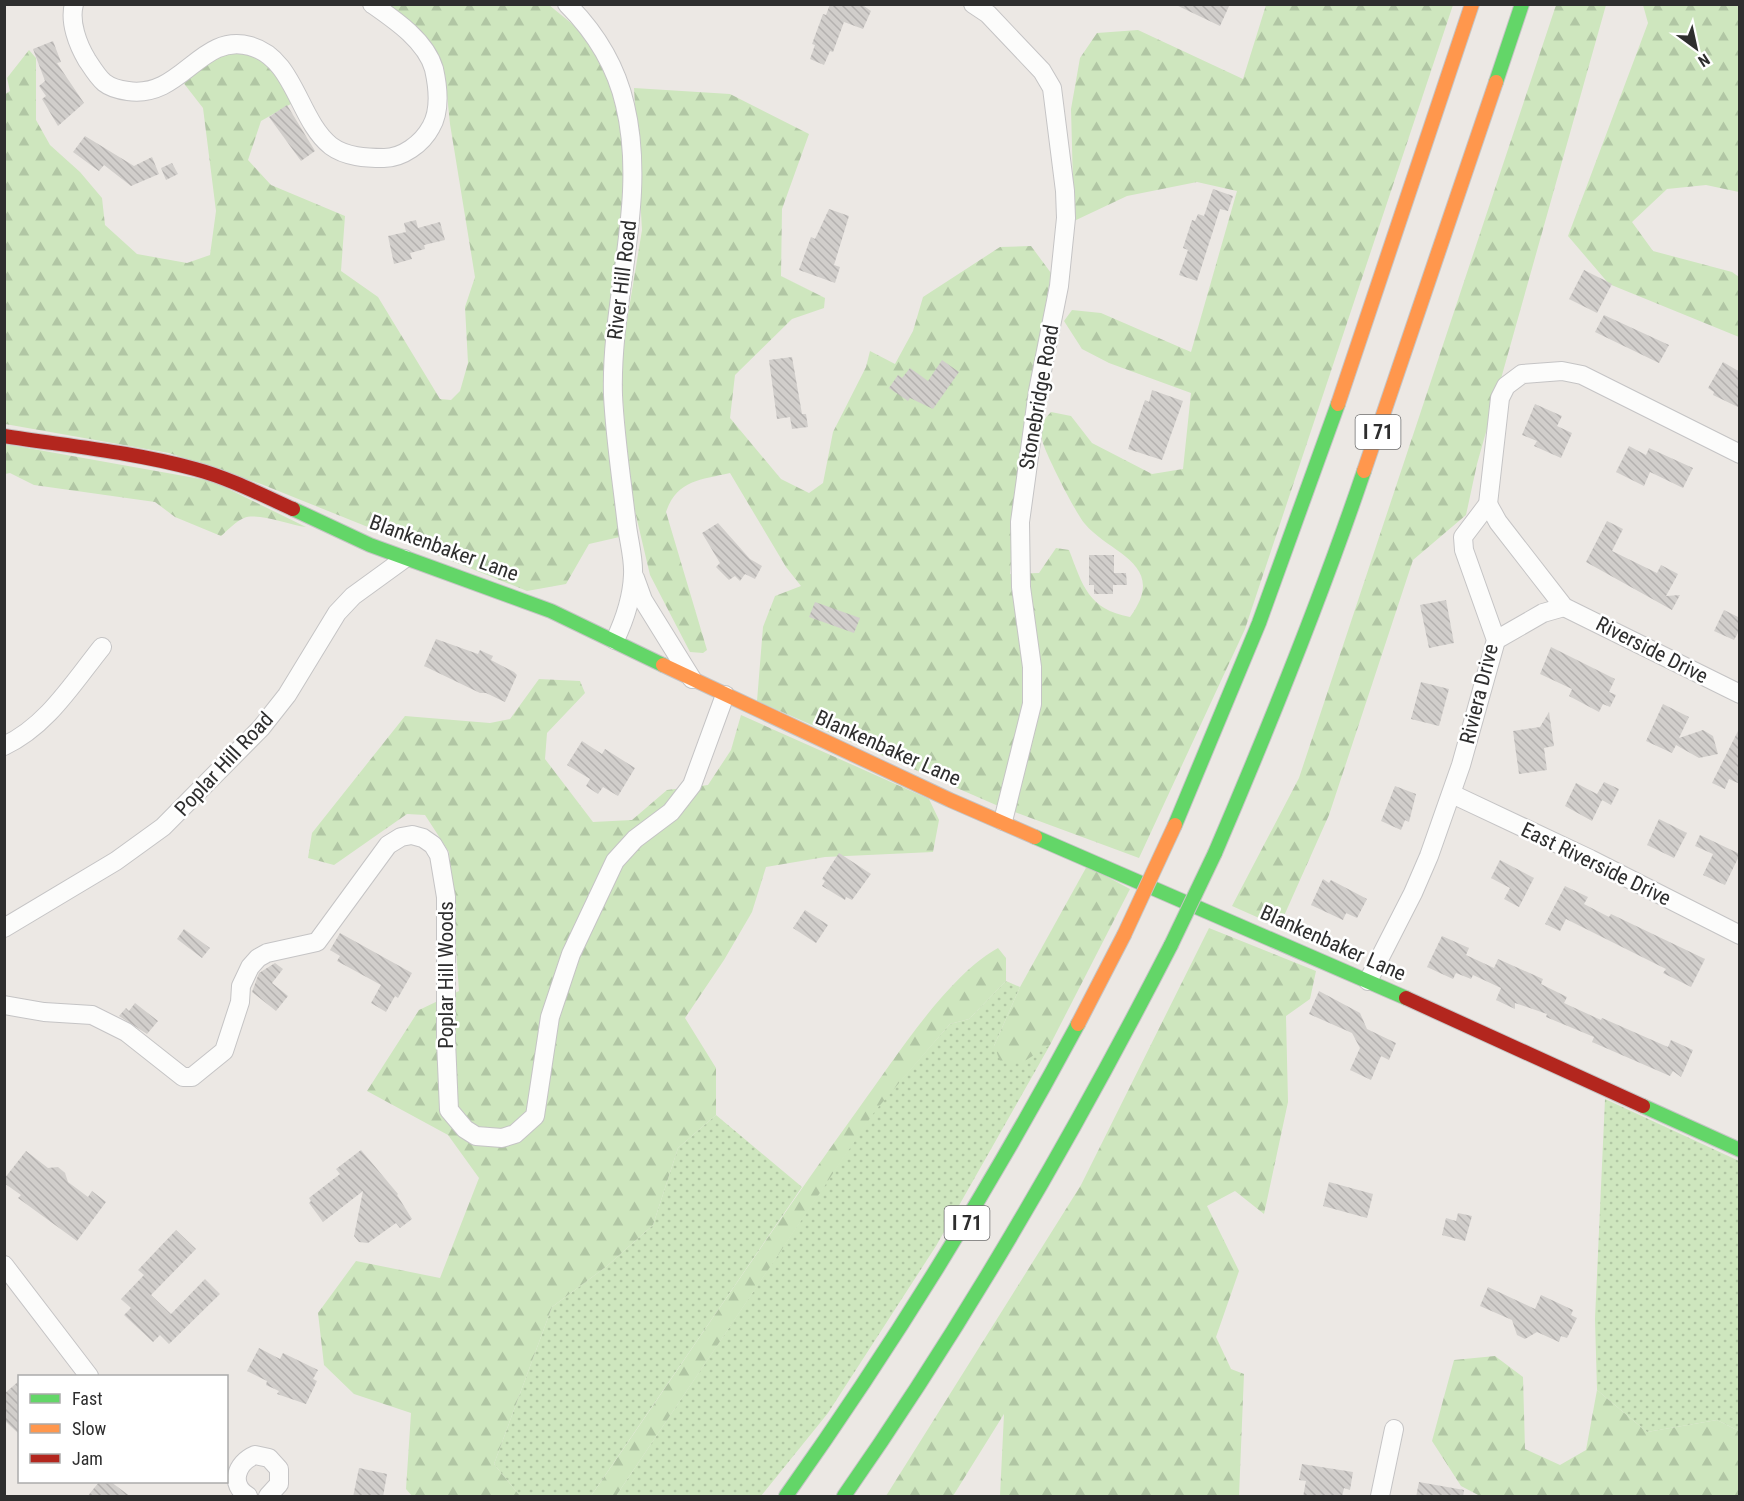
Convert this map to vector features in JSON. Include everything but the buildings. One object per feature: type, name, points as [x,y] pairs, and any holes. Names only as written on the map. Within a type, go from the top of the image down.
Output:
[{"type":"main road","name":"I 71","points":[[786,1497],[890,1346],[979,1204],[1078,1026],[1124,935],[1175,825],[1224,712],[1299,518],[1472,4]]},
{"type":"main road","name":"I 71","points":[[844,1497],[940,1355],[1023,1221],[1111,1065],[1215,853],[1282,696],[1326,583],[1522,4]]},
{"type":"main road","name":"Blankenbaker Lane","points":[[4,436],[148,458],[197,469],[243,486],[310,519],[404,558],[505,592],[615,640],[725,695],[950,800],[1368,981],[1740,1150]]},
{"type":"street","points":[[74,4],[71,13],[79,47],[99,79],[111,89],[145,93],[162,88],[194,62],[217,48],[233,43],[249,45],[267,52],[331,146],[347,154],[366,158],[393,158],[414,147],[431,127],[438,105],[437,83],[431,60],[417,42],[396,21],[372,4]]},
{"type":"street","name":"River Hill Road","points":[[567,4],[585,22],[598,41],[616,75],[627,117],[630,150],[629,221],[613,366],[615,408],[633,573],[643,600],[693,679]]},
{"type":"street","name":"Stonebridge Road","points":[[974,4],[988,14],[1042,71],[1052,88],[1065,191],[1066,218],[1059,286],[1038,391],[1020,522],[1021,587],[1032,668],[1032,704],[1003,821]]},
{"type":"street","points":[[1488,504],[1500,398],[1506,386],[1522,374],[1552,370],[1582,375],[1740,454]]},
{"type":"street","name":"Riverside Drive","points":[[1488,504],[1498,522],[1564,607],[1740,694]]},
{"type":"street","name":"Riviera Drive","points":[[1368,981],[1413,893],[1452,794],[1496,640],[1464,550],[1463,537],[1488,504]]},
{"type":"street","name":"Poplar Hill Road","points":[[4,928],[116,861],[163,827],[261,728],[292,687],[337,613],[353,596],[404,558]]},
{"type":"street","name":"River Hill Road","points":[[615,640],[625,620],[633,573]]},
{"type":"street","points":[[1496,640],[1543,613],[1564,607]]},
{"type":"street","points":[[4,746],[23,737],[37,726],[102,647]]},
{"type":"street","name":"Poplar Hill Woods","points":[[4,1005],[44,1012],[92,1015],[126,1032],[183,1077],[192,1077],[224,1051],[240,1002],[241,986],[250,967],[258,958],[267,953],[317,942],[388,845],[400,837],[412,835],[423,838],[433,845],[439,855],[446,897],[446,1041],[449,1110],[465,1129],[476,1136],[489,1139],[515,1134],[535,1116],[550,1017],[571,954],[615,861],[635,839],[670,812],[692,785],[725,695]]},
{"type":"street","name":"East Riverside Drive","points":[[1452,794],[1590,859],[1740,935]]},
{"type":"street","points":[[4,1265],[87,1375]]},
{"type":"street","points":[[1380,1497],[1394,1429]]},
{"type":"street","points":[[248,1497],[237,1483],[232,1466],[255,1455],[275,1463],[280,1477],[279,1484],[268,1497]]},
{"type":"green space","points":[[383,5],[549,5],[576,27],[597,57],[623,114],[626,197],[613,306],[624,536],[589,544],[566,584],[527,591],[261,484],[169,453],[5,424],[4,95],[10,91],[7,78],[29,50],[36,58],[36,120],[50,145],[80,172],[102,198],[105,225],[137,254],[187,263],[210,255],[216,211],[203,108],[182,81],[212,56],[246,50],[270,63],[296,101],[261,121],[248,160],[271,185],[345,216],[341,271],[378,297],[440,399],[451,400],[460,391],[468,363],[465,307],[475,277],[450,124],[445,75],[427,39]]},
{"type":"green space","points":[[1266,5],[1453,5],[1245,629],[1139,858],[996,805],[757,701],[763,627],[775,596],[801,586],[786,567],[730,473],[699,480],[683,487],[676,493],[666,512],[707,650],[703,653],[690,652],[650,575],[630,490],[620,363],[642,230],[634,88],[730,94],[809,134],[782,209],[781,276],[825,298],[824,308],[792,319],[735,375],[730,418],[781,479],[809,493],[823,483],[833,432],[866,367],[870,351],[895,364],[913,331],[923,297],[1000,247],[1031,246],[1051,273],[1022,445],[1010,574],[1039,573],[1056,548],[1069,550],[1083,585],[1096,602],[1116,613],[1130,617],[1140,599],[1143,584],[1139,572],[1132,562],[1096,534],[1081,518],[1047,453],[1042,440],[1041,423],[1051,412],[1071,416],[1092,443],[1152,474],[1183,469],[1191,393],[1109,363],[1082,349],[1064,321],[1072,310],[1101,313],[1191,352],[1237,191],[1197,182],[1127,196],[1074,221],[1071,109],[1080,58],[1097,33],[1138,30],[1243,79]]},
{"type":"green space","points":[[1556,5],[1606,5],[1477,464],[1466,515],[1413,560],[1329,815],[1279,927],[1232,906],[1299,778]]},
{"type":"green space","points":[[1643,5],[1739,5],[1739,192],[1706,185],[1667,189],[1632,222],[1653,251],[1732,272],[1739,277],[1739,337],[1609,284],[1568,236],[1648,23]]},
{"type":"green space","points":[[5,444],[212,481],[306,527],[250,517],[238,521],[221,536],[175,517],[155,502],[34,485],[10,473],[5,474]]},
{"type":"green space","points":[[539,679],[580,681],[585,693],[547,733],[545,759],[593,822],[632,820],[667,790],[708,785],[731,750],[741,715],[929,799],[939,820],[933,852],[825,857],[766,867],[752,912],[724,960],[685,1018],[716,1068],[716,1115],[678,1148],[653,1225],[607,1266],[552,1307],[494,1464],[520,1496],[412,1496],[406,1489],[411,1413],[354,1394],[324,1365],[318,1313],[356,1261],[440,1278],[479,1178],[448,1135],[367,1091],[419,1010],[459,991],[449,852],[425,815],[407,814],[334,865],[308,858],[312,833],[405,716],[490,723],[510,719]]},
{"type":"green space","points":[[1087,866],[1130,889],[1050,1045],[1023,1062],[1001,1063],[994,1046],[1020,987]]},
{"type":"green space","points":[[1209,928],[1316,971],[1310,999],[1286,1016],[1288,1102],[1264,1214],[1235,1191],[1207,1206],[1239,1271],[1216,1337],[1231,1369],[1244,1374],[1239,1496],[1000,1496],[1004,1414],[953,1496],[886,1496],[1081,1185]]},
{"type":"green space","points":[[998,948],[1006,958],[1006,981],[969,1019],[950,1024],[875,1111],[616,1496],[591,1496],[791,1204],[922,1020],[960,978]]},
{"type":"green space","points":[[1006,981],[1020,987],[994,1046],[1050,1045],[936,1246],[828,1413],[761,1496],[616,1496],[875,1110],[950,1024],[969,1019]]},
{"type":"green space","points":[[1605,1099],[1739,1161],[1739,1431],[1717,1420],[1647,1432],[1597,1390],[1595,1319]]},
{"type":"green space","points":[[716,1115],[802,1187],[591,1496],[520,1496],[494,1464],[552,1307],[607,1266],[653,1225],[678,1148]]},
{"type":"green space","points":[[1495,1356],[1523,1377],[1525,1449],[1560,1465],[1586,1450],[1597,1390],[1647,1432],[1717,1420],[1739,1431],[1739,1496],[1480,1496],[1461,1486],[1432,1441],[1454,1360]]},
{"type":"traffic: fast","points":[[1496,82],[1522,4]]},
{"type":"traffic: fast","points":[[1175,825],[1259,623],[1338,404]]},
{"type":"traffic: fast","points":[[1215,853],[1293,664],[1364,471]]},
{"type":"traffic: fast","points":[[293,509],[370,545],[551,611],[663,665]]},
{"type":"traffic: fast","points":[[1035,837],[1406,998]]},
{"type":"traffic: fast","points":[[1171,945],[1215,853]]},
{"type":"traffic: fast","points":[[844,1496],[933,1363],[1017,1226],[1096,1087],[1171,945]]},
{"type":"traffic: fast","points":[[786,1496],[864,1382],[939,1265],[1010,1146],[1078,1024]]},
{"type":"traffic: fast","points":[[1643,1106],[1740,1150]]},
{"type":"traffic: slow","points":[[1338,404],[1472,4]]},
{"type":"traffic: slow","points":[[1364,471],[1496,82]]},
{"type":"traffic: slow","points":[[663,665],[950,800],[1035,837]]},
{"type":"traffic: slow","points":[[1124,935],[1175,825]]},
{"type":"traffic: slow","points":[[1078,1024],[1124,935]]},
{"type":"traffic: jam","points":[[4,436],[172,463],[233,482],[293,509]]},
{"type":"traffic: jam","points":[[1406,998],[1643,1106]]}]
